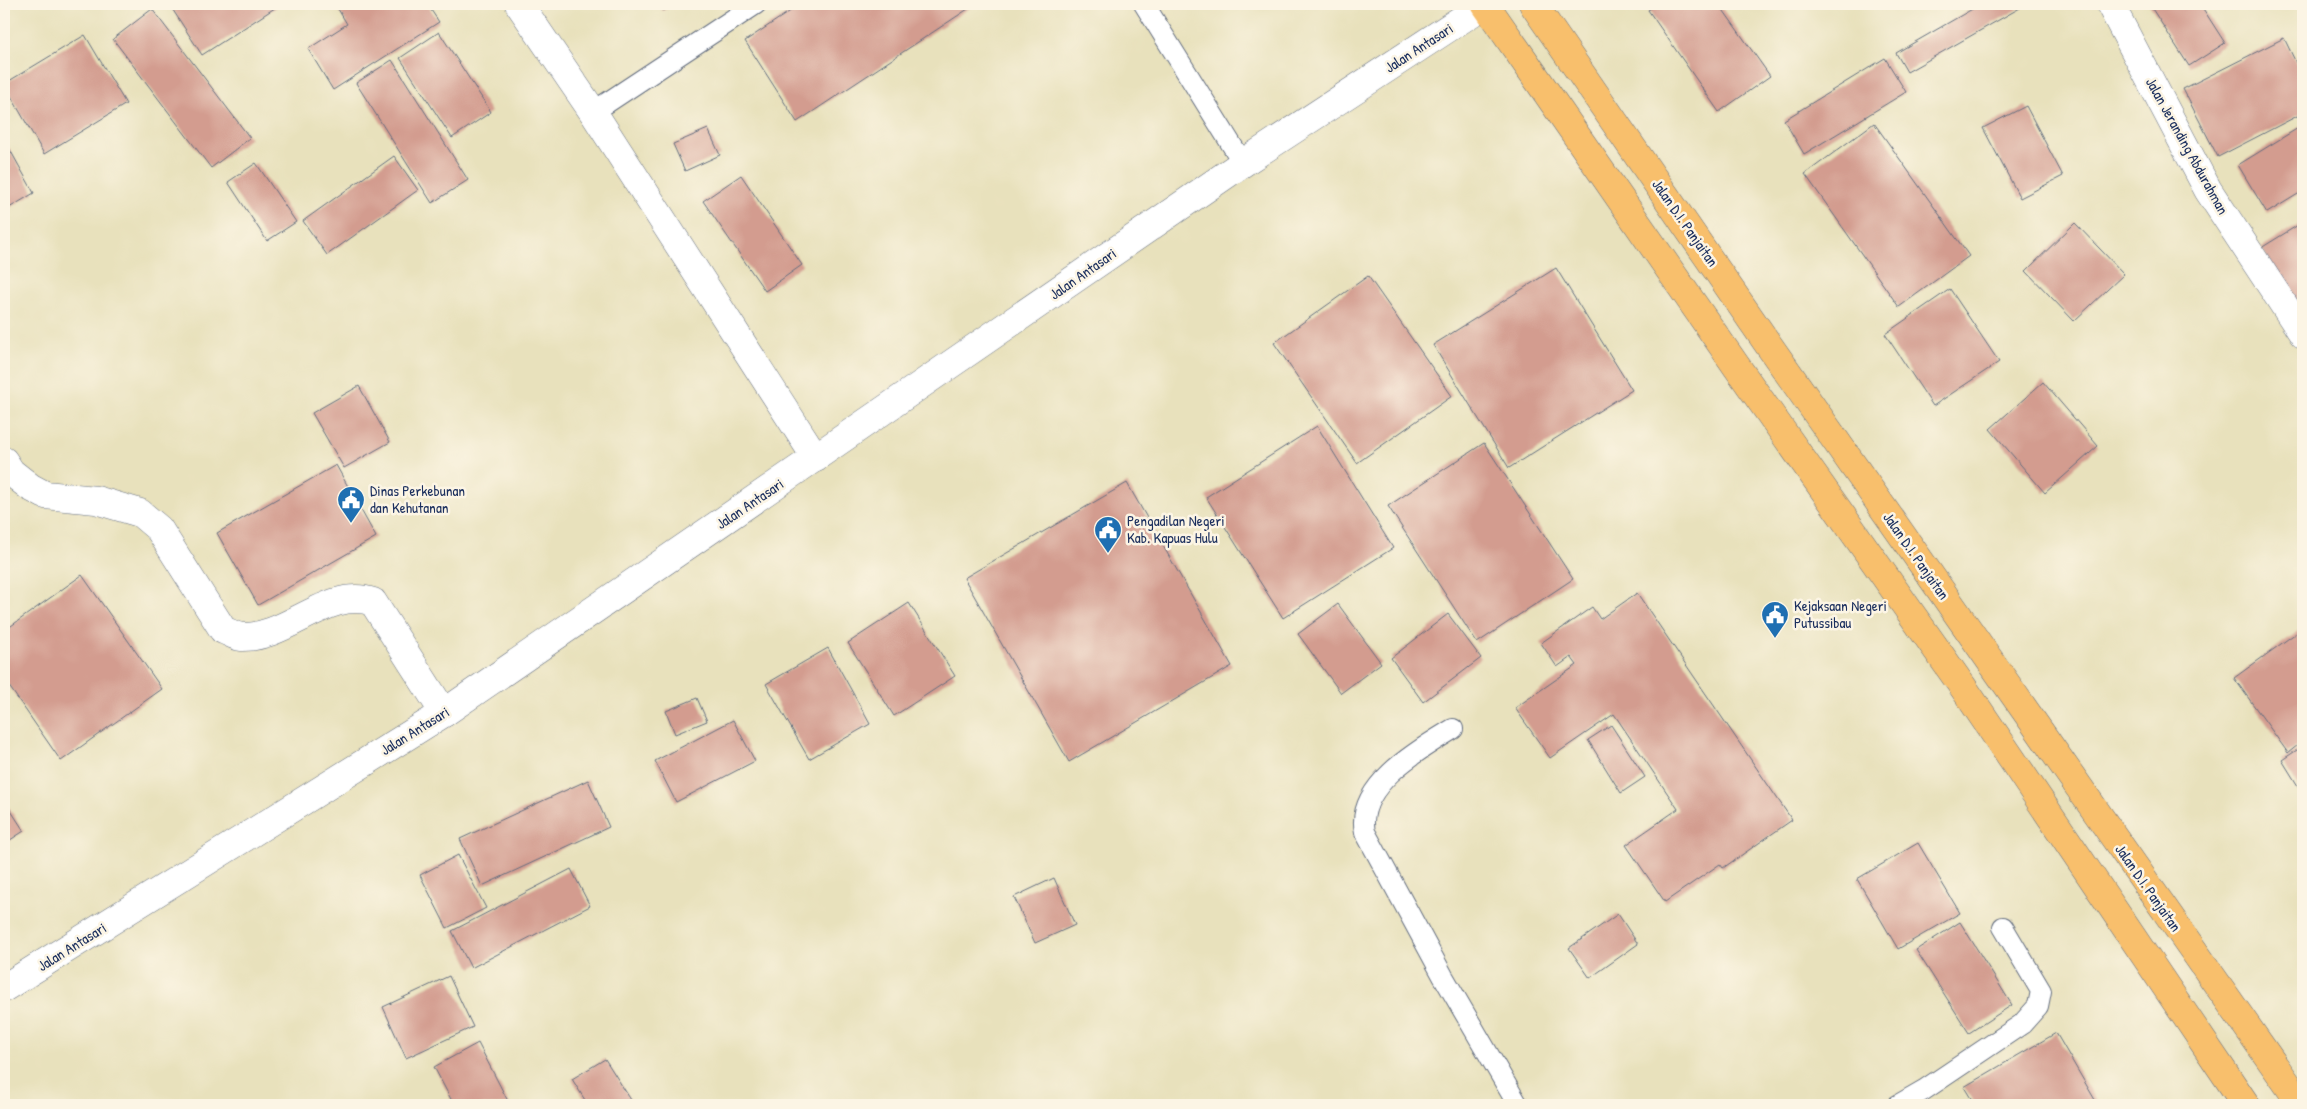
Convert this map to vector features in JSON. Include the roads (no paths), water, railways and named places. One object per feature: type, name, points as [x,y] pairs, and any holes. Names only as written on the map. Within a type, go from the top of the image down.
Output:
[{"type":"highway","points":[[1485,4],[1737,367],[1963,687],[2246,1105]]},
{"type":"highway","name":"Jalan D.I. Panjaitan","points":[[1534,4],[1770,347],[2195,956],[2302,1105]]},
{"type":"highway","points":[[1737,367],[1770,347]]},
{"type":"street","points":[[520,4],[593,112],[816,458]]},
{"type":"street","name":"Jalan Antasari","points":[[4,988],[444,713],[1243,163],[1485,4]]},
{"type":"street","name":"Jalan Jeranding Abdurahman","points":[[2110,4],[2208,190],[2303,334]]},
{"type":"street","points":[[4,461],[11,472],[30,487],[45,495],[96,500],[140,513],[159,529],[223,630],[240,637],[266,634],[336,602],[360,597],[373,602],[444,713]]},
{"type":"lane","points":[[593,112],[756,4]]},
{"type":"lane","points":[[1144,4],[1243,163]]},
{"type":"lane","points":[[1453,729],[1416,752],[1380,784],[1368,802],[1362,821],[1364,832],[1438,967],[1518,1105]]},
{"type":"lane","points":[[1898,1105],[1924,1090],[2022,1024],[2038,1006],[2041,991],[2003,926]]},
{"type":"place","name":"Dinas Perkebunan dan Kehutanan","points":[[351,524]]},
{"type":"place","name":"Pengadilan Negeri Kab. Kapuas Hulu","points":[[1108,554]]},
{"type":"place","name":"Kejaksaan Negeri Putussibau","points":[[1775,639]]}]
